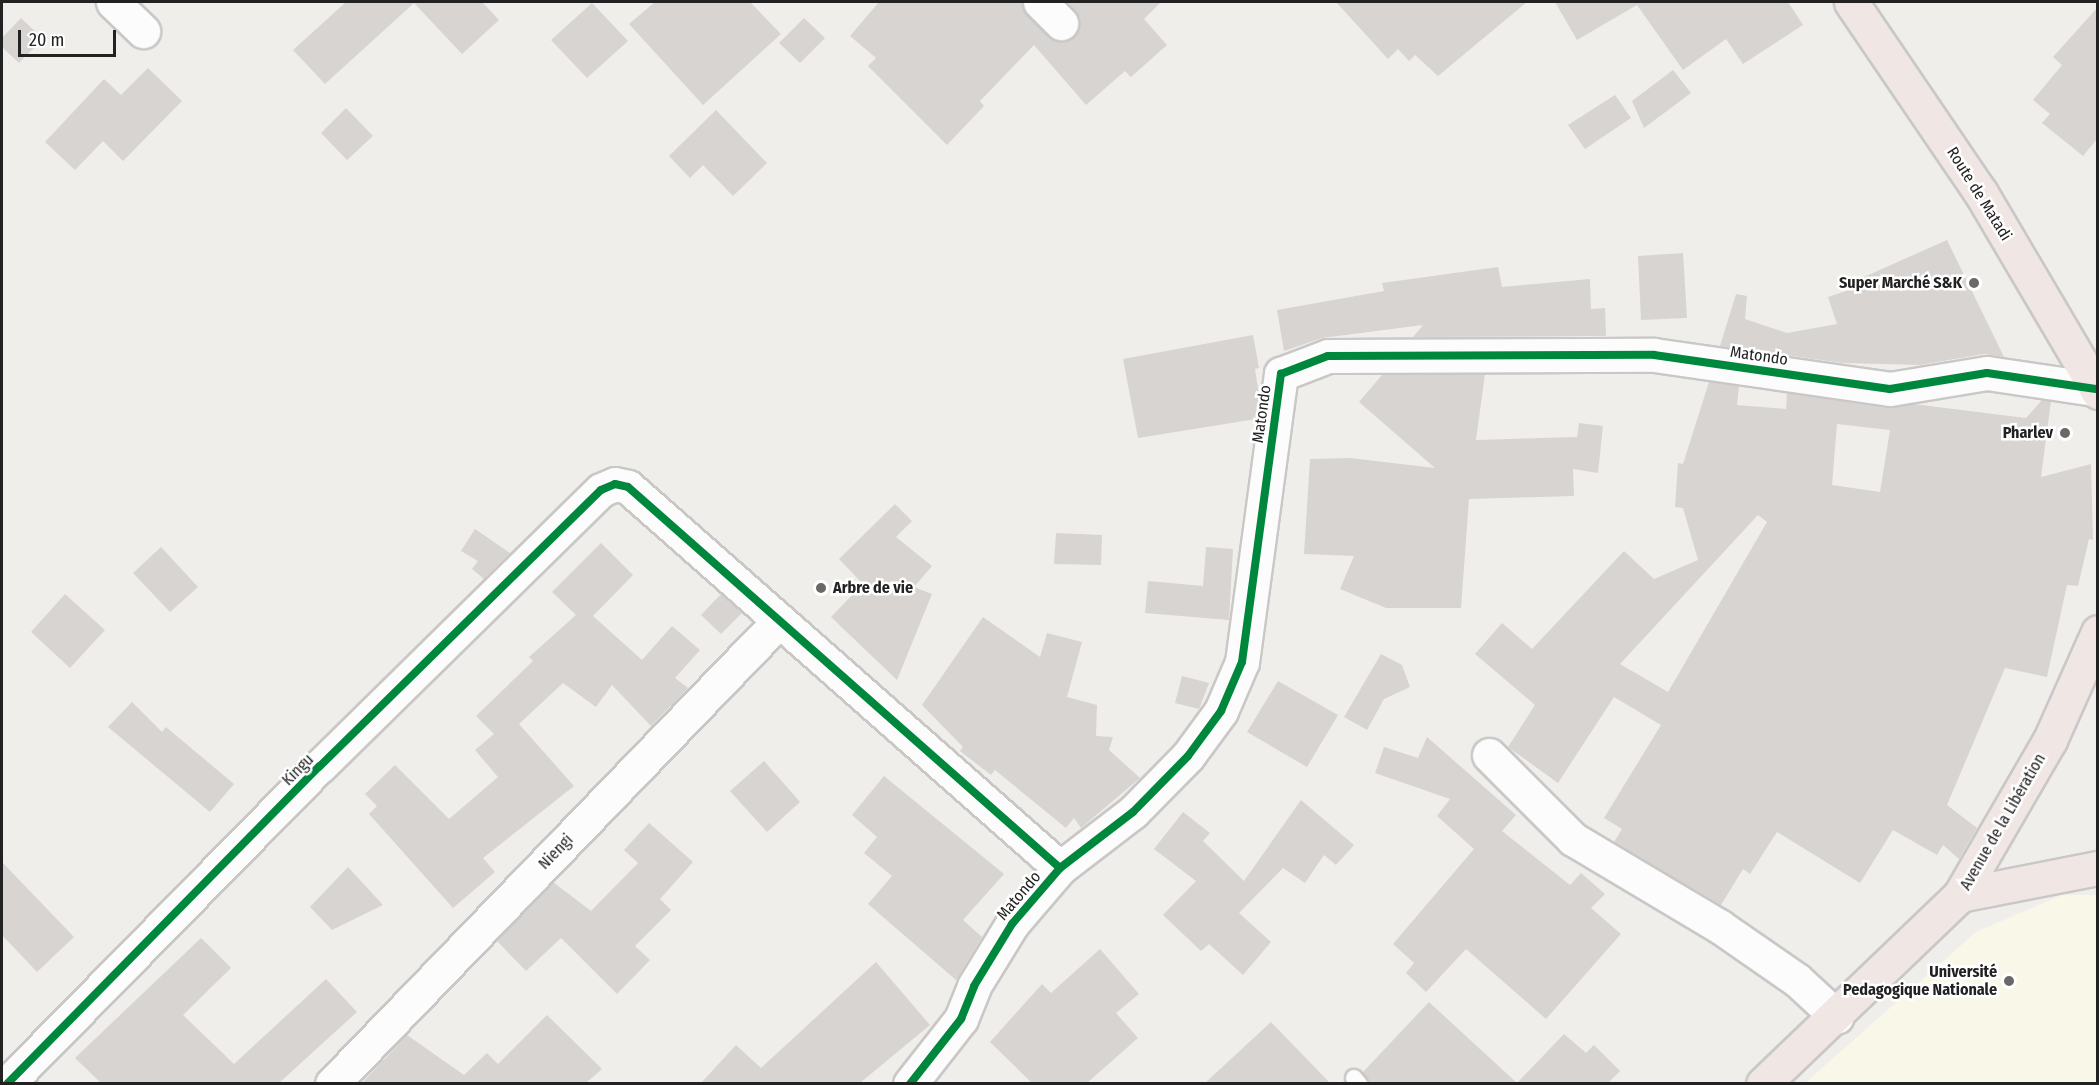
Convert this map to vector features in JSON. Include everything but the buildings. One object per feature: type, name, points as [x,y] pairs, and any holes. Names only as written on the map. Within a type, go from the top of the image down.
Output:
[{"type":"highway","name":"Route de Matadi","points":[[1851,2],[1981,193],[2097,391]]},
{"type":"highway","name":"Avenue de la Libération","points":[[1763,1083],[1837,1017],[1960,895],[2050,740],[2097,632]]},
{"type":"highway","points":[[1960,895],[2097,868]]},
{"type":"street","points":[[113,2],[143,31]]},
{"type":"street","name":"Matondo","points":[[910,1083],[962,1019],[974,986],[1012,924],[1060,868],[1133,812],[1188,756],[1221,711],[1242,662],[1281,374],[1329,356],[1654,354],[1890,389],[1987,373],[2097,391]]},
{"type":"street","name":"Kingu","points":[[8,1083],[336,750],[601,490],[615,484],[628,487],[779,621]]},
{"type":"street","points":[[779,621],[1060,868]]},
{"type":"street","name":"Niengi","points":[[332,1083],[779,621]]},
{"type":"street","points":[[1489,755],[1573,839],[1719,926],[1797,980],[1837,1017]]},
{"type":"shaded area","name":"Université Pedagogique Nationale","points":[[2062,895],[2097,895],[2097,1083],[1805,1083],[1976,932]]},
{"type":"cycle path","points":[[910,1084],[961,1019],[974,986],[1012,924],[1060,868],[1133,812],[1188,756],[1221,711],[1242,662],[1281,374],[1328,356],[1654,355],[1890,389],[1987,373],[2096,389]]},
{"type":"cycle path","points":[[7,1084],[319,767],[601,490],[615,484],[628,487],[1060,868]]},
{"type":"place","name":"Super Marché S&K","points":[[1974,283]]},
{"type":"place","name":"Pharlev","points":[[2065,433]]},
{"type":"place","name":"Arbre de vie","points":[[821,588]]},
{"type":"place","name":"Université Pedagogique Nationale","points":[[2009,981]]}]
